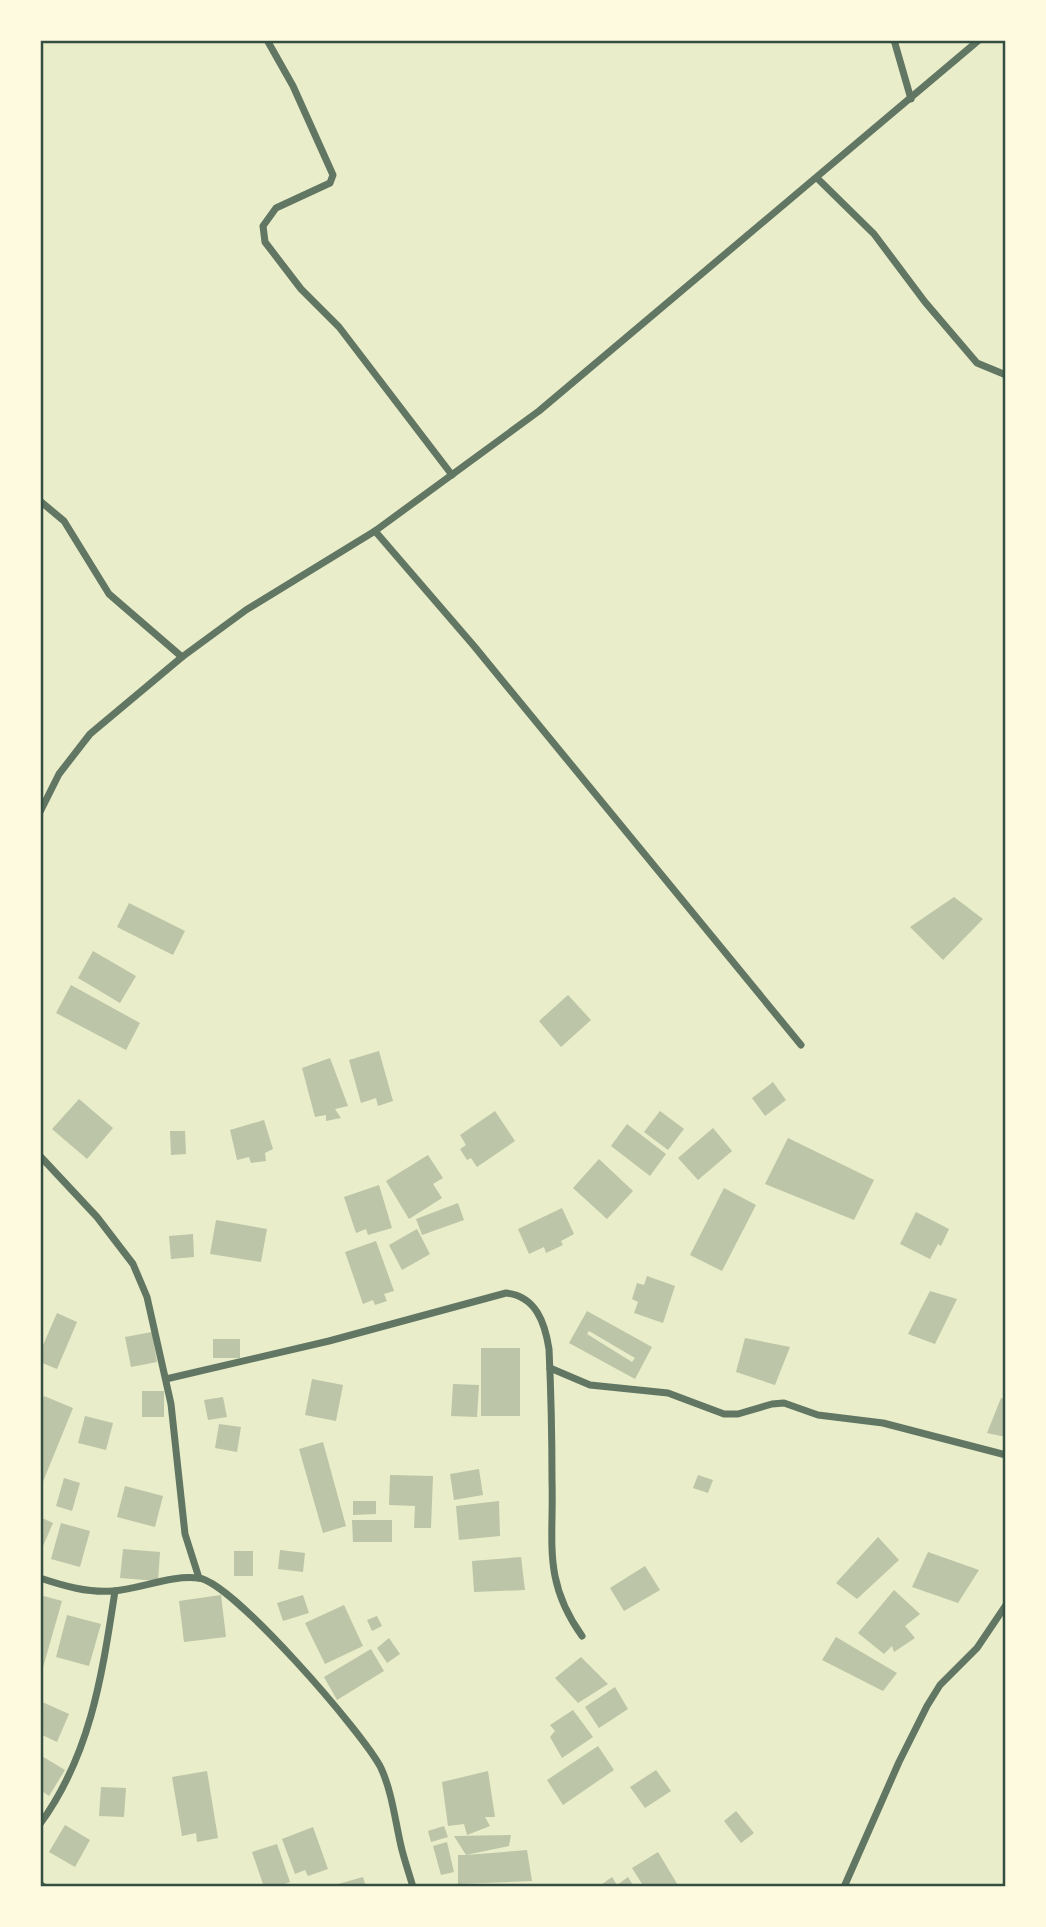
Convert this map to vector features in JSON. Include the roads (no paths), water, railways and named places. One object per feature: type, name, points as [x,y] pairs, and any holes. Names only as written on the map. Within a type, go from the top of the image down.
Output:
[{"type":"street","points":[[267,40],[293,86],[333,175],[330,183],[276,208],[263,226],[265,242],[301,289],[339,327],[452,475]]},
{"type":"street","points":[[894,40],[911,99]]},
{"type":"street","points":[[40,812],[60,774],[90,734],[182,657],[246,610],[375,531],[539,411],[979,40]]},
{"type":"street","points":[[817,178],[874,234],[925,302],[977,363],[1006,375]]},
{"type":"street","points":[[40,501],[64,521],[109,594],[182,657]]},
{"type":"street","points":[[375,531],[474,646],[801,1045]]},
{"type":"street","points":[[40,1156],[97,1217],[133,1264],[147,1297],[172,1404],[185,1534],[199,1578]]},
{"type":"street","points":[[166,1379],[328,1341],[506,1293],[524,1297],[541,1317],[547,1330],[550,1368],[551,1556],[556,1586],[567,1614],[582,1636]]},
{"type":"street","points":[[550,1368],[590,1384],[668,1393],[724,1413],[738,1414],[784,1403],[818,1415],[883,1423],[1006,1455]]},
{"type":"street","points":[[40,1578],[73,1588],[115,1591],[199,1578],[222,1589],[309,1675],[368,1746],[390,1795],[413,1887]]},
{"type":"street","points":[[40,1824],[55,1805],[89,1731],[115,1591]]},
{"type":"street","points":[[844,1887],[899,1762],[927,1706],[940,1685],[977,1648],[1006,1605]]}]
